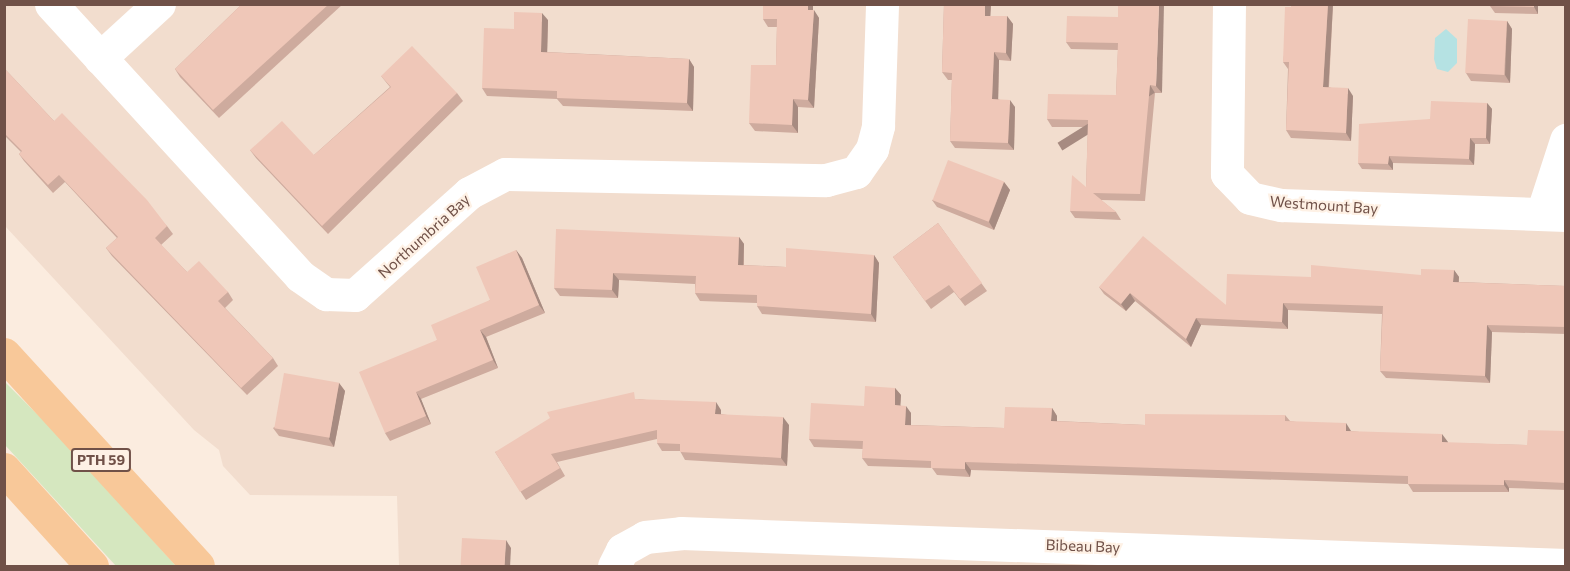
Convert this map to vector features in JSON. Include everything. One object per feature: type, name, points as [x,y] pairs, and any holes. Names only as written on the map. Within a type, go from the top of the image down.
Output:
[{"type":"main road","name":"PTH 59","points":[[4,354],[198,567]]},
{"type":"main road","points":[[4,469],[92,567]]},
{"type":"street","name":"Northumbria Bay","points":[[51,4],[300,276],[326,294],[355,295],[469,193],[505,174],[826,180],[856,172],[872,149],[878,126],[882,4]]},
{"type":"street","points":[[100,58],[159,4]]},
{"type":"street","name":"Westmount Bay","points":[[1229,4],[1227,174],[1250,198],[1281,205],[1554,215]]},
{"type":"street","points":[[1554,215],[1566,140]]},
{"type":"street","name":"Bibeau Bay","points":[[614,567],[622,550],[645,537],[681,533],[1566,565]]},
{"type":"shaded area","points":[[5,5],[1565,5],[1565,566],[399,566],[397,496],[250,495],[223,466],[219,450],[194,430],[5,226]]},
{"type":"green space","points":[[5,382],[61,438],[176,566],[116,566],[5,445]]},
{"type":"water","points":[[1446,29],[1457,39],[1457,63],[1448,72],[1437,69],[1434,59],[1435,38]]},
{"type":"building","points":[[242,4],[329,4],[213,110],[175,69]]},
{"type":"building","points":[[763,4],[808,4],[808,10],[814,10],[808,100],[793,99],[792,125],[749,123],[751,65],[776,65],[777,19],[763,19]]},
{"type":"building","points":[[944,4],[985,4],[985,16],[1007,16],[1006,53],[994,52],[992,99],[1010,100],[1008,143],[950,141],[952,73],[942,72]]},
{"type":"building","points":[[1118,4],[1159,4],[1156,86],[1150,85],[1140,194],[1093,193],[1116,212],[1070,211],[1072,175],[1086,187],[1088,120],[1047,119],[1048,94],[1116,95],[1118,43],[1066,42],[1067,16],[1118,17]]},
{"type":"building","points":[[1291,4],[1328,4],[1323,87],[1348,88],[1346,133],[1286,130],[1289,62],[1283,62],[1285,7],[1291,7]]},
{"type":"building","points":[[1490,4],[1534,4],[1534,7],[1490,6]]},
{"type":"building","points":[[514,12],[542,13],[541,52],[689,59],[687,103],[557,98],[557,91],[482,88],[484,28],[514,29]]},
{"type":"building","points":[[1468,19],[1507,21],[1504,75],[1465,73]]},
{"type":"building","points":[[412,46],[457,93],[322,226],[250,150],[282,121],[314,155],[391,87],[381,76]]},
{"type":"building","points":[[4,68],[54,121],[62,113],[147,200],[167,226],[155,238],[187,272],[199,261],[228,292],[218,301],[273,358],[241,388],[106,248],[118,237],[59,175],[48,185],[19,154],[22,151],[4,133]]},
{"type":"building","points":[[1431,101],[1487,103],[1486,138],[1470,138],[1469,159],[1389,156],[1388,164],[1358,163],[1359,124],[1430,119]]},
{"type":"building","points":[[948,160],[1004,182],[989,222],[933,200]]},
{"type":"building","points":[[938,223],[982,283],[960,299],[949,285],[925,301],[893,257]]},
{"type":"building","points":[[556,229],[739,237],[738,265],[786,267],[786,248],[874,255],[871,314],[757,306],[757,295],[695,293],[696,276],[613,273],[612,290],[554,288]]},
{"type":"building","points":[[1143,236],[1226,305],[1227,274],[1311,277],[1311,265],[1421,275],[1421,269],[1454,270],[1453,282],[1566,286],[1566,327],[1487,325],[1485,376],[1380,371],[1383,306],[1283,303],[1282,322],[1196,318],[1186,339],[1130,293],[1121,304],[1099,287]]},
{"type":"building","points":[[516,250],[539,305],[480,330],[493,360],[416,392],[426,416],[385,433],[359,372],[437,340],[431,325],[490,300],[476,267]]},
{"type":"building","points":[[284,373],[339,383],[329,438],[274,428]]},
{"type":"building","points":[[865,386],[895,388],[895,405],[906,406],[905,425],[1004,428],[1005,407],[1052,408],[1051,421],[1145,425],[1145,414],[1285,415],[1285,421],[1346,423],[1346,431],[1442,434],[1442,442],[1527,445],[1528,430],[1566,431],[1566,483],[1504,480],[1504,485],[1408,484],[1408,476],[965,462],[965,469],[931,468],[931,461],[862,458],[863,441],[809,439],[811,403],[864,406]]},
{"type":"building","points":[[634,392],[635,399],[716,402],[715,414],[783,417],[781,458],[680,452],[680,444],[657,443],[657,430],[551,454],[560,468],[520,492],[495,452],[550,418],[547,412]]},
{"type":"building","points":[[462,538],[506,540],[505,566],[461,566]]}]
